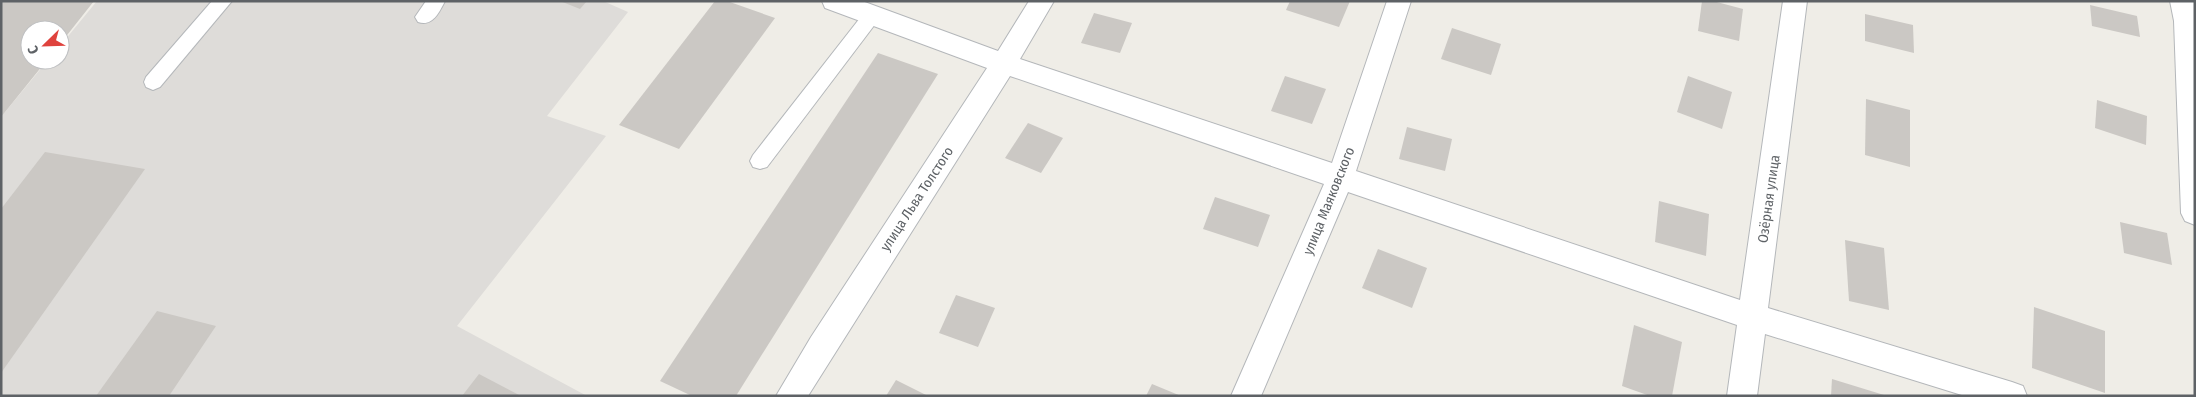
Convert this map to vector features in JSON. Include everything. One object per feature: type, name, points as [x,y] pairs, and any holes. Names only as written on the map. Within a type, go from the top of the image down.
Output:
[{"type":"street","points":[[834,1],[1005,64],[1753,317],[2012,396]]},
{"type":"street","name":"улица Льва Толстого","points":[[791,396],[827,336],[1005,64],[1042,1]]},
{"type":"street","name":"улица Маяковского","points":[[1246,396],[1341,177],[1400,1]]},
{"type":"street","name":"Озёрная улица","points":[[1742,396],[1795,1]]},
{"type":"street","points":[[2182,1],[2187,21],[2195,213]]},
{"type":"lane","points":[[153,82],[223,1]]},
{"type":"lane","points":[[424,17],[436,1]]},
{"type":"lane","points":[[760,161],[872,14]]},
{"type":"shaded area","points":[[97,1],[603,1],[628,12],[547,116],[606,136],[457,326],[587,396],[1,396],[1,117],[40,70],[70,70],[70,34]]},
{"type":"building","points":[[1,1],[94,1],[70,31],[70,20],[20,20],[20,70],[39,70],[1,117]]},
{"type":"building","points":[[560,1],[587,1],[580,9]]},
{"type":"building","points":[[715,1],[727,1],[775,18],[679,149],[619,125]]},
{"type":"building","points":[[1290,1],[1350,1],[1339,27],[1286,10]]},
{"type":"building","points":[[1702,1],[1713,1],[1743,9],[1739,41],[1698,31]]},
{"type":"building","points":[[2090,5],[2137,16],[2140,37],[2092,26]]},
{"type":"building","points":[[1094,13],[1132,23],[1120,53],[1081,43]]},
{"type":"building","points":[[1865,14],[1913,25],[1914,53],[1865,41]]},
{"type":"building","points":[[1452,28],[1501,44],[1491,75],[1441,59]]},
{"type":"building","points":[[878,53],[938,74],[736,396],[692,396],[660,381]]},
{"type":"building","points":[[1285,76],[1326,89],[1312,124],[1271,111]]},
{"type":"building","points":[[1688,76],[1732,92],[1722,129],[1677,112]]},
{"type":"building","points":[[1866,99],[1910,110],[1910,167],[1865,155]]},
{"type":"building","points":[[2097,100],[2147,116],[2146,145],[2095,128]]},
{"type":"building","points":[[1028,123],[1063,138],[1041,173],[1005,158]]},
{"type":"building","points":[[1407,127],[1452,139],[1445,171],[1399,159]]},
{"type":"building","points":[[45,152],[145,169],[1,373],[1,209]]},
{"type":"building","points":[[1215,197],[1270,215],[1258,247],[1203,229]]},
{"type":"building","points":[[1659,201],[1709,214],[1706,256],[1655,242]]},
{"type":"building","points":[[2120,222],[2167,233],[2172,265],[2124,253]]},
{"type":"building","points":[[1845,240],[1884,248],[1889,310],[1849,301]]},
{"type":"building","points":[[1378,249],[1427,268],[1412,308],[1362,288]]},
{"type":"building","points":[[956,295],[995,308],[978,347],[939,333]]},
{"type":"building","points":[[2034,307],[2105,331],[2105,393],[2032,368]]},
{"type":"building","points":[[157,311],[216,326],[169,396],[96,396]]},
{"type":"building","points":[[1634,325],[1682,342],[1672,396],[1650,396],[1622,386]]},
{"type":"building","points":[[479,374],[521,396],[462,396]]},
{"type":"building","points":[[1832,379],[1884,395],[1884,396],[1831,396]]},
{"type":"building","points":[[896,380],[928,396],[886,396]]},
{"type":"building","points":[[1152,384],[1181,396],[1146,396]]}]
